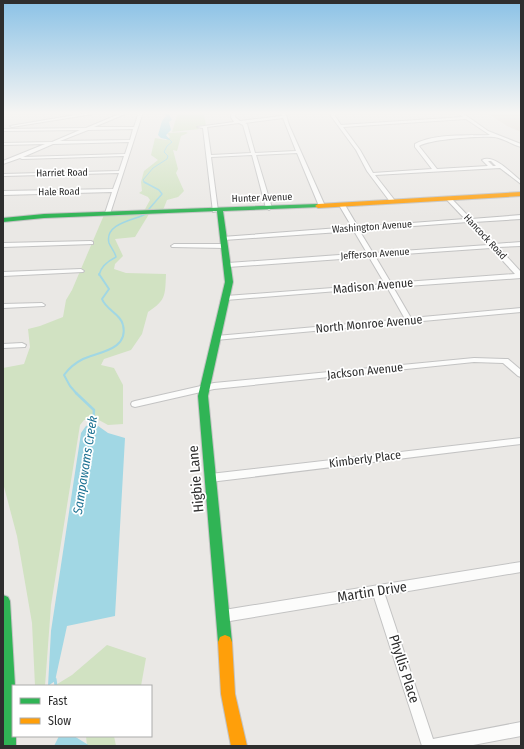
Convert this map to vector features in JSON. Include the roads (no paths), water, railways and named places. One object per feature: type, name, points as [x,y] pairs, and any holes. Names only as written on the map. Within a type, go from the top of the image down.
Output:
[{"type":"street","points":[[3,163],[43,147]]},
{"type":"street","points":[[108,213],[129,147]]},
{"type":"street","name":"Higbie Lane","points":[[208,147],[228,265],[229,282],[204,389],[210,478],[224,616],[230,706],[239,746]]},
{"type":"street","points":[[252,147],[269,208]]},
{"type":"street","points":[[297,147],[322,206]]},
{"type":"street","points":[[356,147],[372,174],[393,202]]},
{"type":"street","points":[[417,147],[435,170]]},
{"type":"street","points":[[209,156],[299,152]]},
{"type":"street","points":[[3,158],[127,155]]},
{"type":"street","points":[[491,167],[484,160],[492,160],[521,183]]},
{"type":"street","points":[[372,174],[500,167]]},
{"type":"street","name":"Harriet Road","points":[[3,175],[121,172]]},
{"type":"street","name":"Hale Road","points":[[3,193],[116,190]]},
{"type":"street","name":"Hunter Avenue","points":[[3,220],[44,216],[108,213],[218,211],[342,205],[521,194]]},
{"type":"street","name":"Hancock Road","points":[[449,198],[492,246],[521,275]]},
{"type":"street","points":[[342,205],[409,320]]},
{"type":"street","name":"Washington Avenue","points":[[174,246],[355,228],[521,217]]},
{"type":"street","points":[[3,245],[91,243]]},
{"type":"street","name":"Jefferson Avenue","points":[[228,265],[521,244]]},
{"type":"street","points":[[3,274],[81,271]]},
{"type":"street","name":"Madison Avenue","points":[[226,298],[521,275]]},
{"type":"street","points":[[3,306],[42,305]]},
{"type":"street","name":"North Monroe Avenue","points":[[216,338],[521,310]]},
{"type":"street","points":[[3,346],[22,345]]},
{"type":"street","name":"Jackson Avenue","points":[[135,404],[214,386],[474,360],[504,361],[521,374]]},
{"type":"street","name":"Kimberly Place","points":[[210,478],[521,441]]},
{"type":"street","name":"Martin Drive","points":[[224,616],[521,567]]},
{"type":"street","name":"Phyllis Place","points":[[378,591],[430,746]]},
{"type":"street","points":[[3,601],[7,661],[8,746]]},
{"type":"street","points":[[430,746],[521,729]]},
{"type":"water","points":[[94,423],[108,433],[125,438],[115,616],[67,626],[55,681],[48,685],[51,631],[81,433],[86,426]]},
{"type":"water","points":[[58,737],[76,737],[90,746],[54,746]]},
{"type":"waterway","name":"Sampawams Creek","points":[[145,182],[143,180],[153,168],[167,159],[168,156],[164,152],[167,147]]},
{"type":"waterway","name":"Sampawams Creek","points":[[145,182],[159,190],[162,194],[149,209]]},
{"type":"waterway","name":"Sampawams Creek","points":[[99,274],[105,264],[116,257],[109,243],[111,231],[122,223],[146,214]]},
{"type":"waterway","name":"Sampawams Creek","points":[[77,394],[70,386],[64,375],[66,372],[80,361],[111,349],[117,345],[124,333],[122,321],[104,303],[102,299],[109,289],[99,274]]},
{"type":"waterway","name":"Sampawams Creek","points":[[77,394],[94,410],[93,424]]},
{"type":"waterway","name":"Sampawams Creek","points":[[55,679],[56,685]]}]
